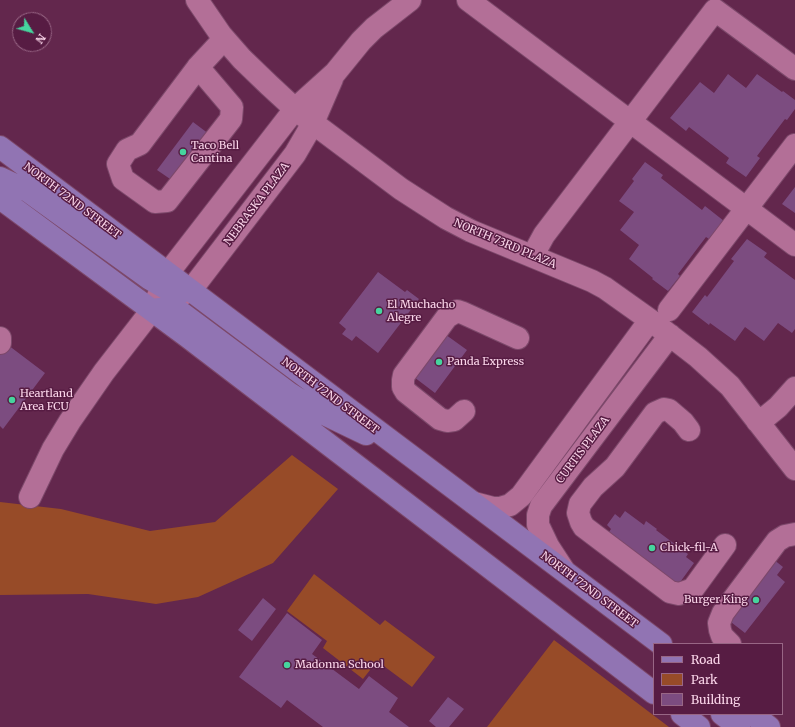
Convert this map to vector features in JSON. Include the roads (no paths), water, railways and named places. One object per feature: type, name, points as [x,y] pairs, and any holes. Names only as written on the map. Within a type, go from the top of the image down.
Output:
[{"type":"main road","name":"NORTH 72ND STREET","points":[[0,147],[166,280],[191,290],[660,643]]},
{"type":"main road","points":[[0,178],[28,191],[138,271],[166,280]]},
{"type":"main road","points":[[0,198],[152,310],[653,692]]},
{"type":"main road","points":[[152,310],[168,308],[179,311],[289,393],[318,411],[409,454]]},
{"type":"main road","points":[[606,656],[653,677]]},
{"type":"main road","points":[[683,715],[699,727]]},
{"type":"main road","points":[[723,715],[738,727]]},
{"type":"main road","points":[[753,715],[769,727]]},
{"type":"street","name":"NORTH 73RD PLAZA","points":[[197,0],[224,39],[242,59],[295,109],[400,189],[446,218],[470,231],[592,281],[605,288],[670,335],[720,376],[795,468]]},
{"type":"street","name":"NEBRASKA PLAZA","points":[[30,497],[53,449],[70,421],[104,372],[152,310],[166,280],[295,109],[335,73],[360,41],[410,0]]},
{"type":"street","points":[[468,0],[795,245]]},
{"type":"street","points":[[534,257],[544,235],[715,10],[795,69]]},
{"type":"street","points":[[198,67],[232,107],[231,119],[167,201],[155,202],[124,179],[118,164],[127,150],[140,144],[198,67],[224,39]]},
{"type":"street","name":"NEBRASKA PLAZA","points":[[152,310],[191,290],[295,154],[313,123],[335,73]]},
{"type":"street","points":[[669,310],[795,145]]},
{"type":"street","points":[[464,411],[454,420],[447,421],[440,419],[406,392],[403,386],[404,375],[447,317],[457,311],[518,338]]},
{"type":"street","name":"CURTIS PLAZA","points":[[474,503],[493,508],[500,508],[510,505],[521,496],[650,320]]},
{"type":"street","name":"CURTIS PLAZA","points":[[565,572],[539,530],[538,515],[541,506],[670,335]]},
{"type":"street","points":[[0,338],[0,343]]},
{"type":"street","points":[[757,421],[767,416],[778,407],[795,388]]},
{"type":"street","points":[[689,430],[684,422],[669,410],[664,409],[655,413],[615,467],[593,487],[580,504],[578,513],[580,522],[584,527],[670,592],[679,594],[692,589],[725,545]]},
{"type":"street","points":[[729,643],[722,636],[720,630],[719,623],[723,613],[777,541],[785,536],[795,534]]},
{"type":"place","name":"Taco Bell Cantina","points":[[183,152]]},
{"type":"place","name":"El Muchacho Alegre","points":[[379,311]]},
{"type":"place","name":"Panda Express","points":[[439,362]]},
{"type":"place","name":"Heartland Area FCU","points":[[12,400]]},
{"type":"place","name":"Chick-fil-A","points":[[652,548]]},
{"type":"place","name":"Burger King","points":[[756,600]]},
{"type":"place","name":"Madonna School","points":[[287,665]]}]
